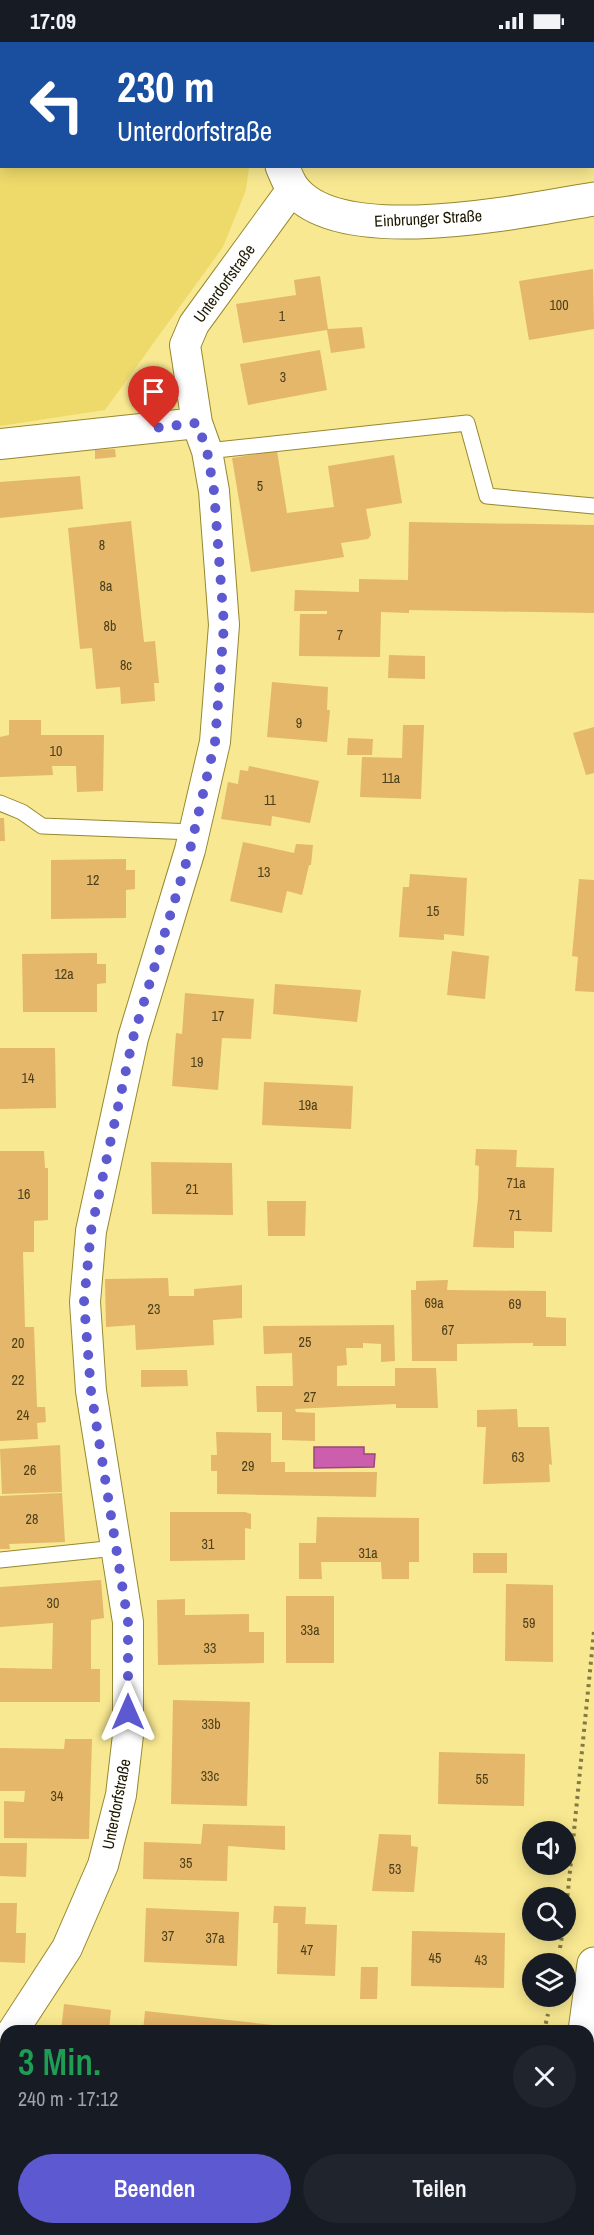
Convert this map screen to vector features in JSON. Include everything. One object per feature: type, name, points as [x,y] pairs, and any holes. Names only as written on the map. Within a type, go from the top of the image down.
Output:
[{"type":"street","name":"Einbrunger Straße","points":[[288,178],[319,207],[342,217],[373,222],[435,221],[594,199]]},
{"type":"street","name":"Unterdorfstraße","points":[[17,2025],[67,1948],[104,1865],[121,1795],[128,1735],[128,1622],[91,1391],[84,1302],[91,1231],[133,1038],[194,832],[215,742],[224,625],[214,491],[207,451],[197,423],[185,345],[194,324],[288,178]]},
{"type":"street","points":[[0,444],[197,423]]},
{"type":"street","points":[[586,2025],[594,1964]]},
{"type":"lane","points":[[207,451],[467,423],[487,496],[594,506]]},
{"type":"lane","points":[[0,803],[22,812],[42,826],[194,832]]},
{"type":"lane","points":[[0,1560],[116,1548]]},
{"type":"path","points":[[568,1887],[594,1630]]},
{"type":"shaded area","points":[[0,168],[249,168],[246,190],[223,247],[105,410],[0,426]]},
{"type":"shaded area","points":[[314,1447],[364,1447],[364,1454],[375,1454],[374,1467],[314,1468]]},
{"type":"building","points":[[593,269],[594,329],[529,340],[519,281]]},
{"type":"building","points":[[320,276],[328,329],[362,327],[365,348],[331,353],[327,330],[243,343],[236,304],[296,295],[294,280]]},
{"type":"building","points":[[320,350],[327,390],[248,405],[240,364]]},
{"type":"building","points":[[115,449],[116,457],[95,459],[95,450]]},
{"type":"building","points":[[277,451],[287,513],[334,507],[328,466],[394,455],[402,503],[366,509],[371,535],[368,539],[341,543],[344,557],[251,572],[232,458]]},
{"type":"building","points":[[80,476],[83,509],[0,518],[0,482]]},
{"type":"building","points":[[131,521],[144,642],[155,641],[159,683],[154,683],[155,701],[121,704],[120,687],[96,689],[92,648],[80,649],[68,528]]},
{"type":"building","points":[[409,522],[594,525],[594,613],[409,610],[409,613],[381,612],[380,657],[299,656],[300,614],[327,614],[327,611],[294,611],[295,590],[359,592],[359,579],[408,580]]},
{"type":"building","points":[[389,655],[425,656],[425,679],[388,678]]},
{"type":"building","points":[[272,682],[328,687],[327,710],[330,710],[327,742],[267,737]]},
{"type":"building","points":[[9,720],[41,720],[41,735],[104,735],[103,791],[77,792],[76,766],[52,766],[53,775],[0,777],[0,737],[9,735]]},
{"type":"building","points":[[403,725],[424,725],[421,799],[360,797],[362,757],[402,758]]},
{"type":"building","points":[[594,727],[594,773],[586,775],[573,733]]},
{"type":"building","points":[[348,738],[373,739],[372,755],[347,755]]},
{"type":"building","points":[[249,766],[319,781],[310,823],[272,816],[271,826],[221,819],[228,782],[238,784],[240,770],[248,771]]},
{"type":"building","points":[[0,818],[4,818],[5,841],[0,841]]},
{"type":"building","points":[[243,842],[294,853],[296,844],[313,845],[311,865],[309,865],[302,895],[287,891],[282,913],[230,901]]},
{"type":"building","points":[[126,859],[126,870],[135,870],[135,889],[126,890],[126,918],[51,919],[51,860]]},
{"type":"building","points":[[410,874],[467,878],[464,936],[444,934],[444,940],[399,937],[403,887],[409,887]]},
{"type":"building","points":[[579,879],[594,880],[594,992],[575,991],[578,957],[572,956]]},
{"type":"building","points":[[452,951],[489,956],[485,999],[447,995]]},
{"type":"building","points":[[97,953],[97,964],[106,964],[106,983],[97,984],[97,1012],[23,1012],[22,954]]},
{"type":"building","points":[[275,984],[361,990],[357,1022],[273,1014]]},
{"type":"building","points":[[185,993],[254,999],[251,1039],[222,1038],[218,1090],[172,1086],[176,1033],[182,1034]]},
{"type":"building","points":[[0,1048],[55,1048],[56,1108],[0,1109]]},
{"type":"building","points":[[264,1082],[353,1086],[351,1129],[262,1125]]},
{"type":"building","points":[[476,1149],[517,1150],[516,1167],[554,1168],[552,1232],[514,1231],[514,1248],[473,1247],[479,1166],[475,1165]]},
{"type":"building","points":[[0,1151],[44,1151],[45,1168],[48,1168],[48,1220],[34,1221],[34,1252],[23,1252],[25,1327],[34,1327],[37,1407],[45,1407],[46,1422],[37,1423],[38,1439],[0,1441]]},
{"type":"building","points":[[151,1162],[232,1163],[233,1215],[152,1214]]},
{"type":"building","points":[[267,1201],[306,1201],[305,1236],[268,1236]]},
{"type":"building","points":[[168,1278],[169,1296],[194,1296],[194,1289],[242,1285],[242,1318],[213,1320],[214,1345],[136,1350],[135,1325],[106,1327],[105,1279]]},
{"type":"building","points":[[448,1280],[447,1290],[546,1291],[546,1317],[566,1318],[566,1346],[533,1346],[533,1343],[457,1344],[457,1361],[412,1361],[411,1290],[416,1290],[416,1281]]},
{"type":"building","points":[[394,1325],[395,1361],[381,1362],[381,1344],[363,1343],[363,1348],[346,1348],[347,1365],[337,1366],[337,1386],[395,1386],[395,1368],[436,1368],[438,1408],[396,1408],[396,1404],[295,1409],[296,1412],[315,1413],[315,1441],[282,1440],[282,1412],[257,1412],[256,1386],[293,1386],[292,1353],[264,1354],[263,1326]]},
{"type":"building","points":[[141,1370],[187,1370],[188,1386],[141,1387]]},
{"type":"building","points":[[517,1409],[518,1427],[549,1427],[552,1465],[549,1464],[550,1482],[483,1484],[486,1427],[477,1427],[477,1410]]},
{"type":"building","points":[[216,1432],[271,1433],[271,1462],[285,1462],[285,1472],[377,1472],[376,1497],[217,1494],[217,1471],[211,1471],[211,1455],[217,1455]]},
{"type":"building","points":[[60,1445],[62,1492],[2,1494],[0,1449]]},
{"type":"building","points":[[62,1493],[65,1542],[9,1544],[10,1549],[0,1549],[0,1496]]},
{"type":"building","points":[[170,1512],[245,1512],[251,1514],[251,1529],[245,1528],[245,1560],[170,1561]]},
{"type":"building","points":[[317,1517],[419,1518],[419,1562],[409,1562],[409,1579],[382,1579],[381,1562],[321,1562],[322,1579],[299,1579],[299,1543],[316,1543]]},
{"type":"building","points":[[473,1553],[507,1553],[507,1573],[473,1573]]},
{"type":"building","points":[[101,1580],[104,1618],[91,1620],[91,1669],[100,1669],[100,1702],[0,1702],[0,1668],[52,1669],[53,1623],[0,1627],[0,1587]]},
{"type":"building","points":[[506,1584],[553,1585],[553,1662],[505,1661]]},
{"type":"building","points":[[286,1596],[334,1596],[334,1663],[286,1663]]},
{"type":"building","points":[[185,1599],[185,1615],[249,1614],[249,1632],[264,1632],[264,1663],[158,1665],[157,1600]]},
{"type":"building","points":[[173,1700],[250,1702],[247,1806],[171,1804]]},
{"type":"building","points":[[65,1739],[92,1739],[89,1839],[4,1838],[4,1801],[24,1802],[25,1791],[0,1791],[0,1748],[64,1749]]},
{"type":"building","points":[[439,1752],[525,1754],[524,1806],[438,1804]]},
{"type":"building","points":[[203,1824],[285,1826],[285,1850],[228,1846],[227,1881],[143,1879],[144,1842],[201,1844]]},
{"type":"building","points":[[379,1834],[411,1835],[411,1846],[418,1847],[414,1892],[372,1891]]},
{"type":"building","points":[[0,1843],[27,1843],[26,1877],[0,1876]]},
{"type":"building","points":[[0,1903],[17,1903],[16,1933],[26,1933],[25,1963],[0,1962]]},
{"type":"building","points":[[274,1906],[306,1907],[305,1924],[337,1925],[335,1976],[277,1974],[278,1923],[273,1923]]},
{"type":"building","points":[[146,1908],[239,1912],[237,1966],[144,1962]]},
{"type":"building","points":[[412,1931],[505,1933],[504,1988],[411,1986]]},
{"type":"building","points":[[361,1967],[378,1967],[377,1999],[360,1999]]},
{"type":"building","points":[[64,2004],[111,2010],[110,2025],[62,2025]]},
{"type":"building","points":[[145,2011],[273,2025],[144,2025]]},
{"type":"route","points":[[128,1712],[128,1622],[91,1391],[84,1302],[91,1231],[133,1038],[190,850],[215,742],[224,625],[214,491],[207,451],[197,423],[154,428]]}]
